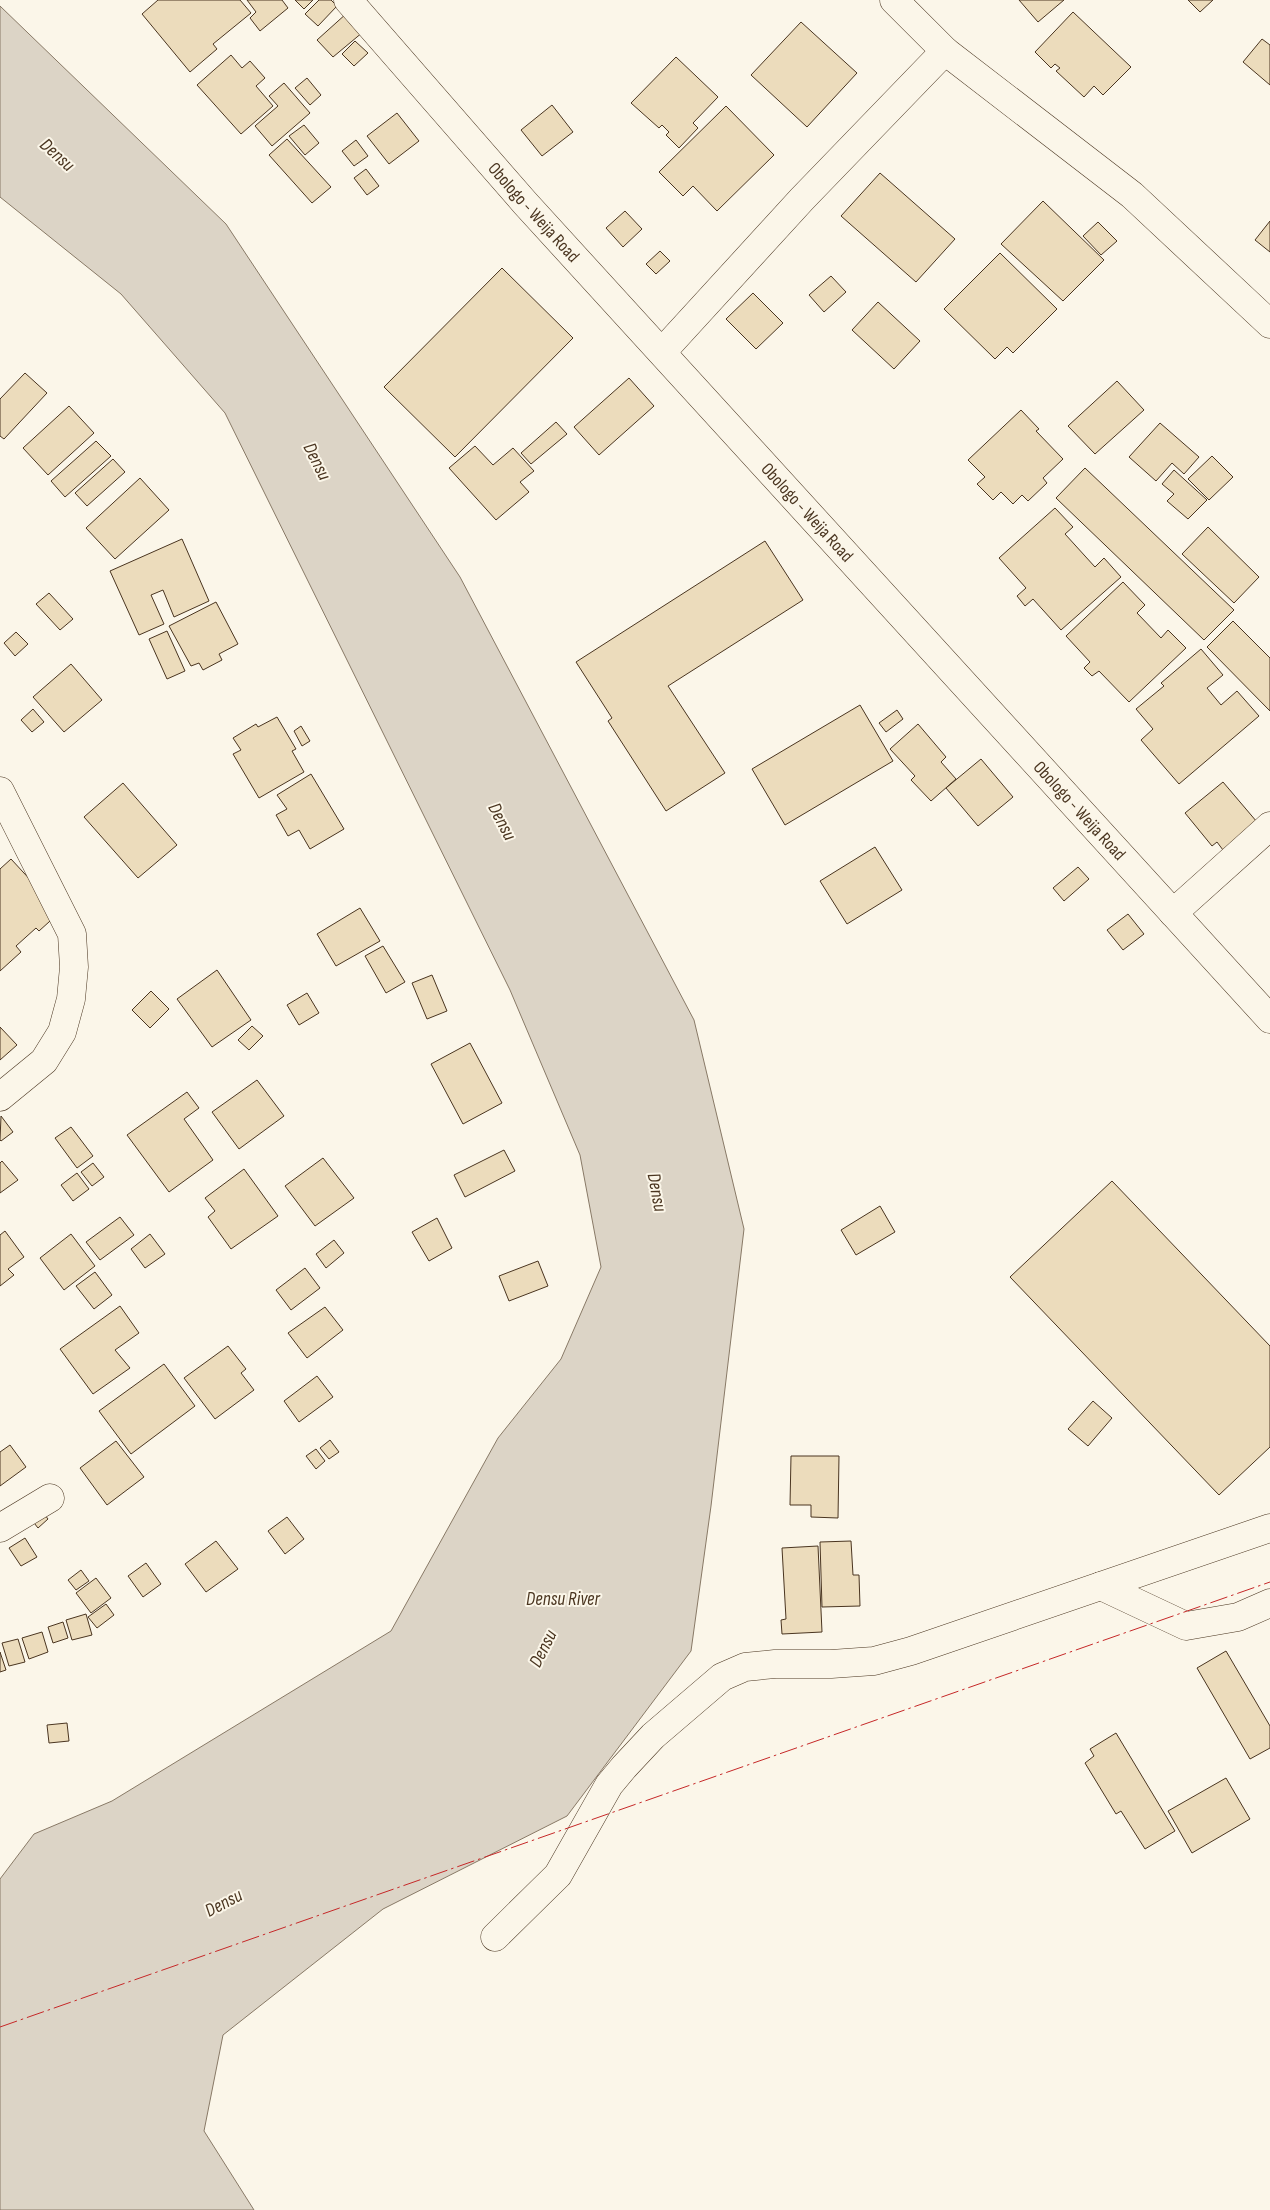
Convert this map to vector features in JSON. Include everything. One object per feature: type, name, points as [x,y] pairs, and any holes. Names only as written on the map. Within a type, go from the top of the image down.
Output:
[{"type":"street","name":"Obologo - Weija Road","points":[[348,0],[525,204],[1270,1019]]},
{"type":"street","points":[[894,0],[945,51],[1132,195],[1270,324]]},
{"type":"street","points":[[662,352],[802,199],[945,51]]},
{"type":"street","points":[[0,791],[8,829],[72,934],[74,967],[71,999],[62,1032],[44,1061],[0,1097]]},
{"type":"street","points":[[1173,913],[1270,826]]},
{"type":"street","points":[[0,1528],[50,1498]]},
{"type":"street","points":[[495,1936],[558,1875],[608,1785],[653,1736],[722,1677],[746,1667],[775,1664],[831,1664],[874,1661],[911,1651],[1270,1528]]},
{"type":"street","points":[[1101,1586],[1186,1626],[1238,1617],[1270,1603]]},
{"type":"water","name":"Densu River","points":[[0,6],[226,224],[460,577],[694,1020],[744,1229],[711,1506],[691,1651],[567,1816],[383,1909],[223,2035],[204,2131],[254,2210],[0,2210],[0,1879],[34,1834],[112,1801],[391,1631],[498,1438],[561,1359],[601,1267],[580,1155],[510,990],[225,413],[121,294],[0,197]]},
{"type":"building","points":[[158,0],[240,0],[251,13],[213,44],[217,49],[190,72],[142,14]]},
{"type":"building","points":[[247,0],[282,0],[288,8],[260,31],[250,18],[256,12]]},
{"type":"building","points":[[295,0],[313,0],[304,9]]},
{"type":"building","points":[[319,0],[331,0],[337,6],[318,26],[305,14]]},
{"type":"building","points":[[1019,0],[1064,0],[1038,22]]},
{"type":"building","points":[[1188,0],[1213,0],[1200,12]]},
{"type":"building","points":[[1073,12],[1131,67],[1103,95],[1094,86],[1084,97],[1056,71],[1060,68],[1055,64],[1051,68],[1035,52]]},
{"type":"building","points":[[347,13],[363,32],[333,57],[317,40]]},
{"type":"building","points":[[801,22],[857,73],[807,127],[751,75]]},
{"type":"building","points":[[1262,39],[1270,45],[1270,85],[1243,62]]},
{"type":"building","points":[[355,41],[368,53],[354,66],[342,54]]},
{"type":"building","points":[[231,55],[242,68],[250,61],[265,78],[256,86],[273,106],[241,134],[197,85]]},
{"type":"building","points":[[676,57],[718,97],[693,123],[698,128],[679,148],[666,135],[669,132],[662,125],[659,128],[631,103]]},
{"type":"building","points":[[307,78],[321,95],[310,105],[295,88]]},
{"type":"building","points":[[284,83],[310,113],[272,146],[255,126],[278,106],[269,96]]},
{"type":"building","points":[[552,105],[573,132],[542,156],[521,130]]},
{"type":"building","points":[[726,106],[774,155],[717,211],[693,186],[683,196],[659,172]]},
{"type":"building","points":[[397,113],[419,141],[389,164],[367,136]]},
{"type":"building","points":[[304,125],[319,143],[305,155],[289,136]]},
{"type":"building","points":[[287,139],[331,187],[312,203],[269,155]]},
{"type":"building","points":[[356,140],[368,156],[354,166],[342,151]]},
{"type":"building","points":[[366,169],[379,186],[367,195],[354,178]]},
{"type":"building","points":[[880,173],[955,239],[916,282],[841,216]]},
{"type":"building","points":[[1043,201],[1104,260],[1063,301],[1001,244]]},
{"type":"building","points":[[625,211],[642,229],[623,247],[606,228]]},
{"type":"building","points":[[1270,221],[1270,252],[1255,240]]},
{"type":"building","points":[[1098,222],[1117,241],[1101,255],[1083,236]]},
{"type":"building","points":[[660,251],[670,261],[656,274],[646,264]]},
{"type":"building","points":[[1000,253],[1057,309],[1013,353],[1007,347],[995,359],[944,309]]},
{"type":"building","points":[[502,268],[573,338],[455,457],[384,387]]},
{"type":"building","points":[[831,276],[846,292],[824,312],[809,295]]},
{"type":"building","points":[[753,293],[783,323],[756,349],[726,319]]},
{"type":"building","points":[[878,302],[920,341],[894,369],[852,330]]},
{"type":"building","points":[[25,373],[47,393],[4,439],[0,436],[0,399]]},
{"type":"building","points":[[629,378],[654,406],[599,455],[574,427]]},
{"type":"building","points":[[1117,381],[1144,410],[1095,454],[1068,426]]},
{"type":"building","points":[[69,406],[94,433],[48,475],[23,448]]},
{"type":"building","points":[[1021,410],[1039,429],[1036,431],[1063,459],[1043,478],[1047,483],[1028,501],[1022,495],[1013,504],[1001,492],[993,500],[977,484],[985,477],[968,460]]},
{"type":"building","points":[[556,422],[567,434],[531,464],[521,453]]},
{"type":"building","points":[[1160,423],[1199,457],[1184,474],[1172,463],[1156,481],[1129,457]]},
{"type":"building","points":[[96,441],[111,456],[65,497],[51,481]]},
{"type":"building","points":[[475,446],[493,465],[513,448],[534,471],[520,482],[529,492],[496,520],[449,468]]},
{"type":"building","points":[[1212,456],[1233,477],[1209,500],[1188,479]]},
{"type":"building","points":[[113,459],[125,472],[87,506],[75,493]]},
{"type":"building","points":[[1085,468],[1234,610],[1204,640],[1056,498]]},
{"type":"building","points":[[1174,470],[1207,500],[1188,519],[1167,501],[1174,494],[1162,484]]},
{"type":"building","points":[[140,478],[169,510],[115,559],[86,528]]},
{"type":"building","points":[[1055,508],[1073,527],[1065,534],[1095,567],[1104,558],[1121,577],[1061,630],[1033,599],[1025,606],[1017,596],[1026,588],[999,558]]},
{"type":"building","points":[[1208,527],[1259,577],[1234,603],[1182,554]]},
{"type":"building","points":[[182,539],[209,601],[174,617],[163,590],[151,595],[164,624],[139,635],[110,571]]},
{"type":"building","points":[[765,541],[803,600],[668,686],[725,773],[666,811],[608,721],[612,718],[576,662]]},
{"type":"building","points":[[1123,582],[1145,605],[1137,613],[1161,638],[1168,630],[1186,648],[1129,702],[1099,671],[1092,676],[1084,668],[1090,662],[1066,636]]},
{"type":"building","points":[[49,593],[73,619],[60,630],[36,604]]},
{"type":"building","points":[[216,602],[238,644],[219,654],[222,660],[203,670],[199,663],[191,666],[169,626]]},
{"type":"building","points":[[1233,621],[1270,658],[1270,711],[1207,647]]},
{"type":"building","points":[[167,631],[185,671],[167,679],[149,639]]},
{"type":"building","points":[[16,632],[28,644],[15,656],[4,643]]},
{"type":"building","points":[[1201,649],[1223,675],[1207,688],[1221,705],[1237,691],[1259,716],[1179,784],[1141,740],[1153,729],[1136,709],[1164,686],[1161,683]]},
{"type":"building","points":[[71,664],[102,700],[64,732],[33,697]]},
{"type":"building","points":[[860,705],[893,761],[785,825],[752,769]]},
{"type":"building","points":[[33,709],[44,722],[32,732],[21,720]]},
{"type":"building","points":[[897,710],[903,719],[886,732],[879,723]]},
{"type":"building","points":[[277,717],[296,749],[292,751],[304,772],[259,798],[233,754],[241,750],[233,738],[256,724],[258,727]]},
{"type":"building","points":[[918,724],[946,757],[941,762],[956,779],[931,801],[911,780],[915,776],[890,749]]},
{"type":"building","points":[[301,726],[310,741],[302,746],[294,731]]},
{"type":"building","points":[[981,759],[1013,797],[978,826],[946,788]]},
{"type":"building","points":[[311,774],[344,829],[310,849],[299,830],[288,836],[276,815],[287,809],[277,795]]},
{"type":"building","points":[[1223,782],[1257,822],[1223,850],[1217,842],[1212,846],[1185,813]]},
{"type":"building","points":[[123,783],[177,845],[138,878],[84,817]]},
{"type":"building","points":[[875,847],[902,890],[847,924],[820,881]]},
{"type":"building","points":[[11,859],[60,912],[39,931],[36,928],[16,946],[21,952],[0,971],[0,869]]},
{"type":"building","points":[[1078,867],[1089,879],[1064,901],[1053,888]]},
{"type":"building","points":[[360,908],[380,941],[336,966],[317,934]]},
{"type":"building","points":[[1128,914],[1144,934],[1123,950],[1107,930]]},
{"type":"building","points":[[383,946],[405,982],[386,993],[365,956]]},
{"type":"building","points":[[217,970],[251,1020],[212,1047],[177,999]]},
{"type":"building","points":[[432,975],[447,1011],[427,1019],[412,983]]},
{"type":"building","points":[[151,991],[169,1009],[150,1028],[132,1010]]},
{"type":"building","points":[[307,993],[319,1013],[299,1025],[287,1005]]},
{"type":"building","points":[[252,1026],[263,1036],[249,1050],[238,1040]]},
{"type":"building","points":[[0,1027],[17,1045],[0,1060]]},
{"type":"building","points":[[470,1043],[502,1103],[463,1124],[431,1064]]},
{"type":"building","points":[[257,1080],[284,1116],[239,1149],[212,1112]]},
{"type":"building","points":[[187,1092],[199,1108],[184,1119],[213,1160],[169,1192],[127,1135]]},
{"type":"building","points":[[1,1116],[13,1132],[1,1141],[0,1140]]},
{"type":"building","points":[[71,1127],[93,1156],[77,1168],[55,1138]]},
{"type":"building","points":[[504,1150],[515,1171],[465,1197],[454,1175]]},
{"type":"building","points":[[323,1158],[354,1198],[315,1226],[285,1186]]},
{"type":"building","points":[[2,1161],[18,1180],[0,1193],[0,1163]]},
{"type":"building","points":[[93,1163],[104,1177],[92,1186],[81,1172]]},
{"type":"building","points":[[244,1169],[278,1216],[231,1249],[208,1217],[215,1211],[205,1198]]},
{"type":"building","points":[[77,1173],[89,1189],[73,1201],[61,1185]]},
{"type":"building","points":[[1112,1181],[1270,1346],[1270,1447],[1219,1495],[1010,1277]]},
{"type":"building","points":[[880,1206],[895,1232],[856,1255],[841,1230]]},
{"type":"building","points":[[120,1217],[134,1235],[100,1260],[86,1242]]},
{"type":"building","points":[[437,1218],[452,1248],[429,1261],[412,1232]]},
{"type":"building","points":[[5,1231],[24,1257],[8,1269],[14,1275],[0,1286],[0,1235]]},
{"type":"building","points":[[71,1234],[95,1266],[64,1290],[40,1258]]},
{"type":"building","points":[[150,1234],[165,1254],[145,1268],[131,1249]]},
{"type":"building","points":[[334,1240],[344,1253],[326,1268],[316,1254]]},
{"type":"building","points":[[538,1261],[548,1286],[509,1301],[499,1276]]},
{"type":"building","points":[[305,1268],[320,1288],[291,1310],[276,1290]]},
{"type":"building","points":[[95,1272],[112,1295],[94,1309],[76,1286]]},
{"type":"building","points":[[120,1306],[139,1333],[115,1350],[130,1368],[93,1394],[60,1349]]},
{"type":"building","points":[[325,1307],[343,1330],[307,1358],[288,1333]]},
{"type":"building","points":[[228,1346],[246,1369],[241,1373],[254,1390],[215,1419],[184,1378]]},
{"type":"building","points":[[164,1364],[195,1406],[131,1454],[99,1411]]},
{"type":"building","points":[[317,1376],[333,1397],[299,1422],[284,1401]]},
{"type":"building","points":[[1093,1401],[1112,1418],[1088,1446],[1068,1429]]},
{"type":"building","points":[[330,1440],[339,1452],[329,1459],[320,1448]]},
{"type":"building","points":[[116,1441],[144,1477],[107,1505],[80,1468]]},
{"type":"building","points":[[10,1445],[26,1467],[0,1486],[0,1452]]},
{"type":"building","points":[[316,1449],[325,1461],[316,1469],[306,1456]]},
{"type":"building","points":[[791,1456],[839,1456],[838,1518],[811,1517],[811,1505],[790,1505]]},
{"type":"building","points":[[41,1510],[48,1519],[38,1528],[31,1519]]},
{"type":"building","points":[[287,1517],[304,1539],[285,1554],[268,1531]]},
{"type":"building","points":[[25,1538],[37,1557],[21,1566],[9,1548]]},
{"type":"building","points":[[216,1541],[238,1569],[206,1592],[185,1564]]},
{"type":"building","points":[[851,1541],[853,1575],[859,1575],[860,1606],[822,1607],[820,1542]]},
{"type":"building","points":[[818,1546],[822,1632],[782,1634],[781,1620],[786,1619],[782,1548]]},
{"type":"building","points":[[146,1563],[161,1584],[143,1597],[128,1576]]},
{"type":"building","points":[[81,1570],[89,1581],[76,1590],[68,1580]]},
{"type":"building","points":[[96,1578],[111,1598],[91,1613],[76,1593]]},
{"type":"building","points":[[106,1604],[114,1615],[97,1628],[88,1617]]},
{"type":"building","points":[[86,1614],[92,1635],[72,1640],[66,1620]]},
{"type":"building","points":[[63,1622],[68,1638],[53,1643],[48,1627]]},
{"type":"building","points":[[42,1632],[48,1652],[29,1659],[22,1638]]},
{"type":"building","points":[[18,1639],[25,1662],[9,1666],[2,1643]]},
{"type":"building","points":[[1226,1651],[1270,1726],[1270,1748],[1250,1759],[1197,1668]]},
{"type":"building","points":[[0,1652],[6,1670],[0,1672]]},
{"type":"building","points":[[67,1723],[69,1741],[49,1743],[47,1725]]},
{"type":"building","points":[[1116,1733],[1175,1831],[1145,1849],[1121,1811],[1116,1814],[1085,1763],[1094,1756],[1090,1749]]},
{"type":"building","points":[[1226,1778],[1250,1819],[1192,1853],[1168,1811]]},
{"type":"power","points":[[0,2027],[1270,1582]]},
{"type":"water label","name":"Densu","points":[[58,154]]},
{"type":"water label","name":"Densu","points":[[318,461]]},
{"type":"water label","name":"Densu","points":[[503,821]]},
{"type":"water label","name":"Densu","points":[[658,1192]]},
{"type":"water label","name":"Densu","points":[[542,1648]]},
{"type":"water label","name":"Densu","points":[[223,1902]]}]
